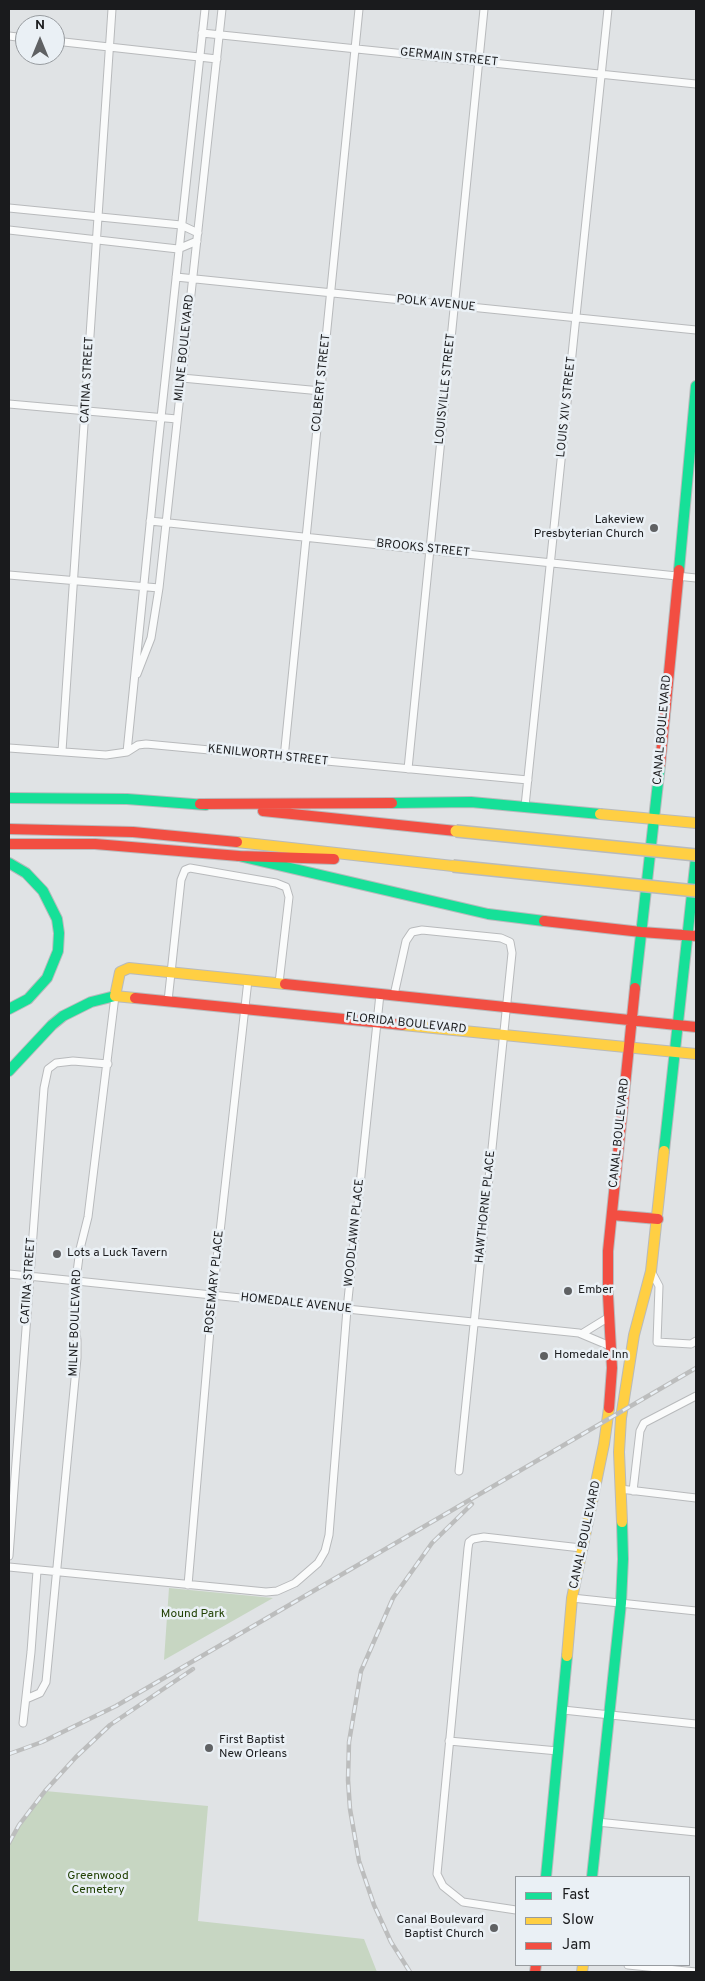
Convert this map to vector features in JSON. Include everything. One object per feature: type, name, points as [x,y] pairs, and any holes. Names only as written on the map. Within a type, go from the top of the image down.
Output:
[{"type":"main road","name":"CANAL BOULEVARD","points":[[546,1876],[572,1598],[604,1444],[612,1368],[608,1251],[628,1048],[655,820],[696,386]]},
{"type":"main road","points":[[9,798],[128,799],[200,804],[696,856]]},
{"type":"main road","points":[[200,804],[471,802],[696,823]]},
{"type":"main road","points":[[9,830],[133,832],[274,845],[696,891]]},
{"type":"main road","points":[[9,844],[113,845],[239,856],[409,861]]},
{"type":"main road","points":[[239,856],[488,914],[692,936]]},
{"type":"main road","name":"CANAL BOULEVARD","points":[[592,1876],[621,1603],[623,1559],[618,1452],[626,1376],[634,1334],[651,1271],[658,1219],[678,1025],[692,936],[696,856]]},
{"type":"main road","points":[[9,863],[26,873],[43,891],[52,906],[59,933],[58,951],[47,978],[28,999],[9,1009]]},
{"type":"main road","name":"MILNE BOULEVARD","points":[[115,996],[120,972],[124,969],[171,972]]},
{"type":"main road","points":[[171,972],[696,1027]]},
{"type":"main road","name":"FLORIDA BOULEVARD","points":[[9,1071],[52,1025],[63,1016],[80,1005],[115,996],[696,1054]]},
{"type":"main road","points":[[612,1215],[658,1219]]},
{"type":"street","name":"CATINA STREET","points":[[62,751],[112,9]]},
{"type":"street","name":"MILNE BOULEVARD","points":[[127,752],[178,250],[205,9]]},
{"type":"street","name":"MILNE BOULEVARD","points":[[133,684],[151,638],[159,588],[222,9]]},
{"type":"street","name":"COLBERT STREET","points":[[284,758],[359,9]]},
{"type":"street","name":"LOUISVILLE STREET","points":[[408,769],[484,9]]},
{"type":"street","name":"LOUIS XIV STREET","points":[[525,806],[608,9]]},
{"type":"street","name":"GERMAIN STREET","points":[[202,33],[479,60],[696,84]]},
{"type":"street","points":[[65,43],[217,58]]},
{"type":"street","points":[[9,208],[181,225],[197,237],[178,250],[9,230]]},
{"type":"street","name":"POLK AVENUE","points":[[176,277],[696,330]]},
{"type":"street","points":[[182,378],[321,391]]},
{"type":"street","points":[[9,404],[177,419]]},
{"type":"street","name":"BROOKS STREET","points":[[150,521],[696,578]]},
{"type":"street","points":[[9,575],[159,588]]},
{"type":"street","name":"KENILWORTH STREET","points":[[9,748],[106,755],[127,752],[138,745],[146,744],[528,780]]},
{"type":"street","points":[[168,1001],[181,880],[185,870],[196,868],[276,883],[286,887],[289,897],[279,983]]},
{"type":"street","name":"HAWTHORNE PLACE","points":[[394,995],[406,941],[412,932],[422,930],[501,938],[510,942],[512,953],[507,1006],[459,1471]]},
{"type":"street","name":"ROSEMARY PLACE","points":[[188,1584],[213,1295],[248,980]]},
{"type":"street","name":"WOODLAWN PLACE","points":[[9,1567],[252,1591],[277,1590],[294,1583],[318,1563],[325,1551],[329,1535],[347,1309],[380,994]]},
{"type":"street","name":"MILNE BOULEVARD","points":[[26,1699],[40,1693],[46,1682],[77,1358],[75,1326],[76,1280],[80,1249],[88,1217],[115,996]]},
{"type":"street","name":"CATINA STREET","points":[[9,1556],[44,1088],[48,1069],[56,1064],[68,1062],[108,1064]]},
{"type":"street","points":[[651,1271],[659,1286],[657,1342],[691,1344],[696,1341]]},
{"type":"street","name":"HOMEDALE AVENUE","points":[[9,1274],[583,1333],[610,1346]]},
{"type":"street","points":[[583,1333],[609,1317]]},
{"type":"street","points":[[633,1491],[640,1431],[644,1423],[696,1396]]},
{"type":"street","points":[[620,1488],[696,1498]]},
{"type":"street","points":[[515,1910],[463,1902],[449,1891],[439,1880],[437,1874],[469,1542],[473,1539],[484,1537],[581,1548]]},
{"type":"street","points":[[23,1723],[37,1571]]},
{"type":"street","points":[[572,1598],[696,1611]]},
{"type":"street","points":[[563,1710],[696,1724]]},
{"type":"street","points":[[449,1741],[558,1751]]},
{"type":"street","points":[[597,1822],[696,1832]]},
{"type":"street","points":[[638,1966],[696,1972]]},
{"type":"green space","name":"Mound Park","points":[[169,1588],[273,1598],[164,1660]]},
{"type":"green space","name":"Greenwood Cemetery","points":[[45,1791],[208,1806],[198,1921],[364,1939],[377,1972],[9,1972],[9,1843],[19,1825]]},
{"type":"railway","points":[[9,1754],[42,1742],[116,1706],[696,1368]]},
{"type":"railway","points":[[410,1972],[391,1942],[374,1905],[359,1861],[350,1809],[348,1780],[349,1742],[361,1671],[393,1598],[432,1543],[472,1504]]},
{"type":"railway","points":[[9,1843],[19,1825],[45,1791],[76,1757],[110,1725],[193,1669]]},
{"type":"traffic: fast","points":[[679,570],[696,386]]},
{"type":"traffic: fast","points":[[635,988],[660,765]]},
{"type":"traffic: fast","points":[[9,798],[127,799],[206,805]]},
{"type":"traffic: fast","points":[[392,803],[471,802],[600,814]]},
{"type":"traffic: fast","points":[[239,856],[488,914],[544,921]]},
{"type":"traffic: fast","points":[[664,1151],[696,857]]},
{"type":"traffic: fast","points":[[9,863],[26,873],[43,891],[57,919],[59,933],[58,951],[47,978],[28,999],[9,1009]]},
{"type":"traffic: fast","points":[[9,1071],[52,1025],[63,1016],[91,1002],[115,996]]},
{"type":"traffic: fast","points":[[592,1876],[621,1603],[622,1522]]},
{"type":"traffic: fast","points":[[546,1876],[567,1656]]},
{"type":"traffic: slow","points":[[600,814],[696,823]]},
{"type":"traffic: slow","points":[[456,831],[696,855]]},
{"type":"traffic: slow","points":[[237,842],[453,866]]},
{"type":"traffic: slow","points":[[453,866],[696,891]]},
{"type":"traffic: slow","points":[[135,998],[115,996],[120,972],[129,968],[285,984]]},
{"type":"traffic: slow","points":[[403,1025],[696,1054]]},
{"type":"traffic: slow","points":[[622,1522],[619,1452],[621,1418],[634,1335],[651,1271],[664,1151]]},
{"type":"traffic: slow","points":[[567,1656],[572,1598],[604,1444],[609,1408]]},
{"type":"traffic: slow","points":[[582,1972],[583,1966]]},
{"type":"traffic: jam","points":[[660,765],[679,570]]},
{"type":"traffic: jam","points":[[200,804],[392,803]]},
{"type":"traffic: jam","points":[[263,811],[456,831]]},
{"type":"traffic: jam","points":[[9,829],[133,832],[237,842]]},
{"type":"traffic: jam","points":[[9,844],[95,844],[239,856],[334,859]]},
{"type":"traffic: jam","points":[[544,921],[696,936]]},
{"type":"traffic: jam","points":[[285,984],[696,1027]]},
{"type":"traffic: jam","points":[[609,1408],[612,1368],[608,1295],[608,1251],[635,988]]},
{"type":"traffic: jam","points":[[135,998],[403,1025]]},
{"type":"traffic: jam","points":[[612,1215],[658,1219]]},
{"type":"traffic: jam","points":[[535,1972],[536,1966]]},
{"type":"place","name":"Lakeview Presbyterian Church","points":[[654,528]]},
{"type":"place","name":"Lots a Luck Tavern","points":[[57,1254]]},
{"type":"place","name":"Ember","points":[[568,1291]]},
{"type":"place","name":"Homedale Inn","points":[[544,1356]]},
{"type":"place","name":"First Baptist New Orleans","points":[[209,1748]]},
{"type":"place","name":"Canal Boulevard Baptist Church","points":[[494,1928]]}]
